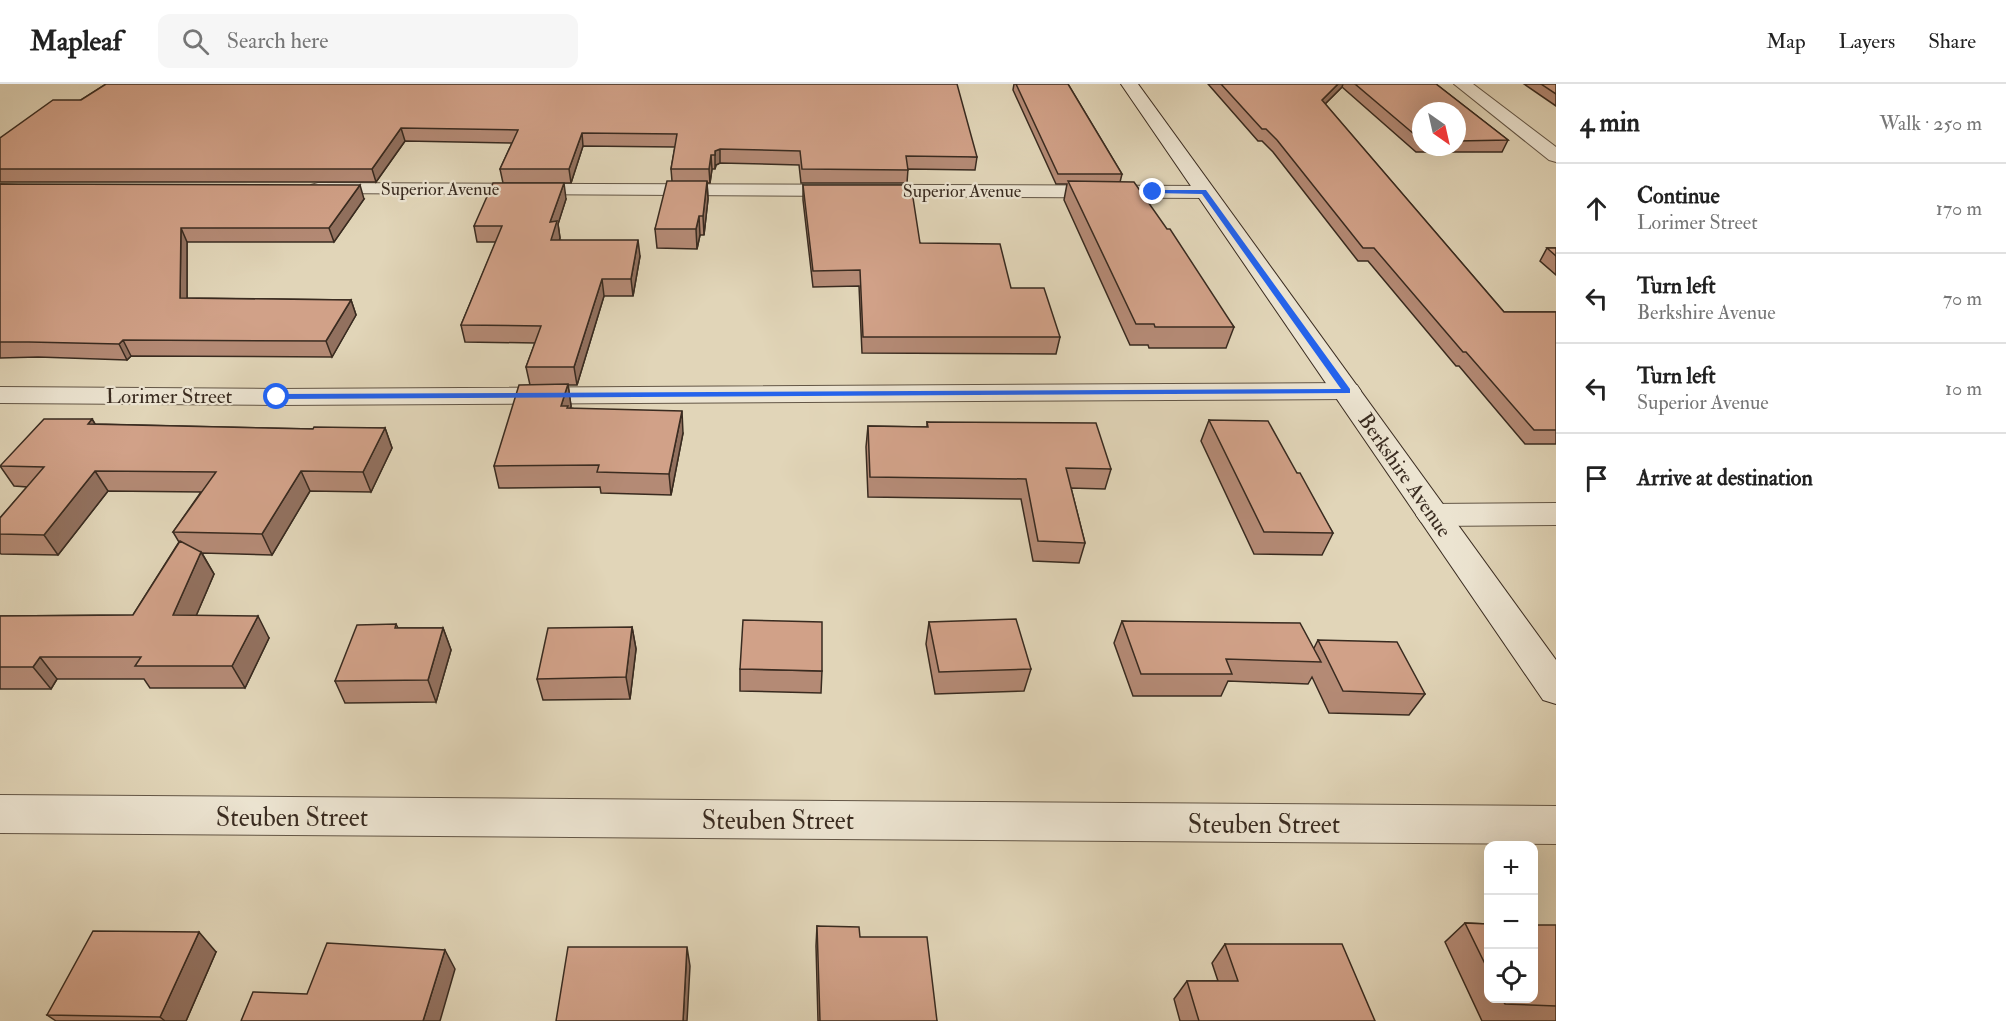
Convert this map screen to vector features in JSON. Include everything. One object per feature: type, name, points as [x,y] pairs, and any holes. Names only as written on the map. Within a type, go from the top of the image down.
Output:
[{"type":"street","name":"Berkshire Avenue","points":[[1129,84],[1556,689]]},
{"type":"street","points":[[1462,84],[1556,156]]},
{"type":"street","name":"Superior Avenue","points":[[300,189],[1204,192]]},
{"type":"street","name":"Lorimer Street","points":[[0,395],[277,397],[1347,391]]},
{"type":"street","points":[[1432,515],[1556,514]]},
{"type":"street","name":"Steuben Street","points":[[0,814],[1556,825]]},
{"type":"building","points":[[106,84],[957,84],[977,157],[906,156],[908,170],[802,169],[800,151],[720,149],[715,151],[715,155],[711,155],[709,169],[671,169],[677,134],[582,133],[569,169],[500,169],[518,130],[401,128],[372,169],[0,169],[0,138],[53,100],[81,100]]},
{"type":"building","points":[[1016,84],[1068,84],[1122,174],[1058,174]]},
{"type":"building","points":[[1221,84],[1338,84],[1322,100],[1504,312],[1556,312],[1556,430],[1534,430],[1466,352],[1463,352],[1374,248],[1363,248],[1277,140],[1266,129],[1262,129]]},
{"type":"building","points":[[1355,84],[1436,84],[1459,102],[1412,102],[1412,132]]},
{"type":"building","points":[[1541,84],[1556,84],[1556,94]]},
{"type":"building","points":[[1466,107],[1508,140],[1466,141]]},
{"type":"building","points":[[667,181],[707,181],[703,216],[699,216],[696,229],[655,229]]},
{"type":"building","points":[[1068,181],[1134,182],[1167,229],[1170,229],[1234,327],[1155,327],[1154,324],[1136,324]]},
{"type":"building","points":[[493,183],[564,183],[550,222],[557,221],[551,240],[638,240],[631,279],[602,279],[574,367],[526,367],[541,326],[461,325],[502,226],[474,226]]},
{"type":"building","points":[[0,184],[360,185],[329,228],[181,228],[180,298],[351,300],[326,341],[123,340],[119,344],[0,342]]},
{"type":"building","points":[[803,185],[911,185],[920,243],[1000,244],[1011,288],[1044,288],[1060,337],[863,337],[860,270],[813,271]]},
{"type":"building","points":[[1547,248],[1556,248],[1556,256]]},
{"type":"building","points":[[568,384],[561,406],[568,406],[567,408],[682,411],[669,474],[597,472],[599,465],[494,466],[519,385]]},
{"type":"building","points":[[44,419],[92,419],[88,424],[313,429],[314,427],[385,428],[363,472],[301,471],[262,534],[173,532],[216,472],[95,471],[44,535],[0,534],[0,518],[44,467],[0,466]]},
{"type":"building","points":[[1209,420],[1268,421],[1333,533],[1264,532]]},
{"type":"building","points":[[927,422],[1096,423],[1111,469],[1066,468],[1085,543],[1038,541],[1026,479],[870,477],[868,426],[928,427]]},
{"type":"building","points":[[180,541],[201,552],[173,615],[258,616],[232,666],[135,666],[141,657],[40,657],[33,667],[0,667],[0,616],[133,615]]},
{"type":"building","points":[[1016,619],[1031,669],[939,672],[929,622]]},
{"type":"building","points":[[743,620],[822,622],[822,671],[740,669]]},
{"type":"building","points":[[1122,621],[1300,623],[1321,662],[1226,659],[1232,674],[1141,674]]},
{"type":"building","points":[[396,624],[395,628],[443,628],[428,680],[335,681],[357,625]]},
{"type":"building","points":[[632,627],[626,677],[537,679],[548,628]]},
{"type":"building","points":[[1318,640],[1397,642],[1425,694],[1343,691]]},
{"type":"building","points":[[1465,923],[1484,924],[1484,962]]},
{"type":"building","points":[[1538,925],[1556,925],[1556,1006],[1505,1004],[1538,1003]]},
{"type":"building","points":[[817,926],[859,927],[860,937],[927,937],[937,1021],[820,1021]]},
{"type":"building","points":[[93,931],[199,932],[160,1017],[47,1015]]},
{"type":"building","points":[[327,943],[445,950],[423,1021],[241,1021],[253,992],[307,994]]},
{"type":"building","points":[[1225,944],[1342,944],[1375,1021],[1199,1021],[1187,981],[1238,981]]},
{"type":"building","points":[[568,947],[687,947],[683,1021],[556,1021]]},
{"type":"route","points":[[277,397],[1347,391],[1204,192],[1153,192]]}]
